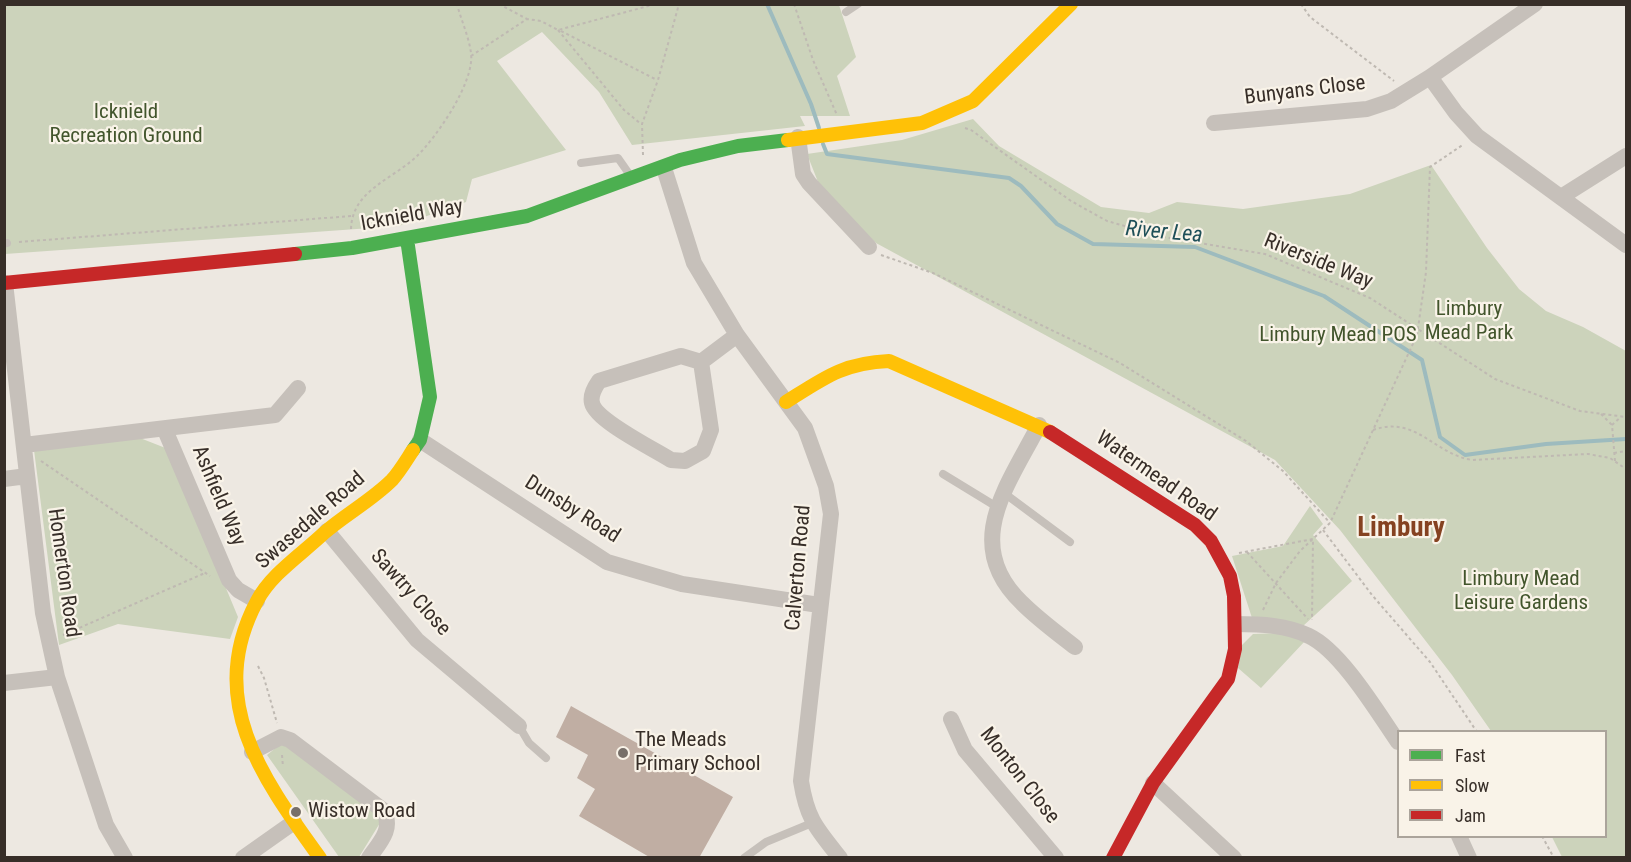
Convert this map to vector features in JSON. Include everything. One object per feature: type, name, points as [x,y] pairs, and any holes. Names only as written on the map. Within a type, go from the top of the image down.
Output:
[{"type":"street","name":"Icknield Way","points":[[5,283],[352,248],[407,239],[527,216],[664,168],[680,160],[738,146],[815,136],[833,128],[874,131],[922,123],[973,101],[1071,4]]},
{"type":"street","name":"Bunyans Close","points":[[1214,123],[1367,109],[1409,91],[1535,4]]},
{"type":"street","points":[[1430,77],[1456,113],[1477,135],[1626,245]]},
{"type":"street","points":[[798,138],[803,174],[869,247]]},
{"type":"street","points":[[1561,197],[1626,156]]},
{"type":"street","name":"Calverton Road","points":[[664,168],[694,263],[737,335],[805,428],[816,454],[831,514],[801,781],[805,805],[812,824],[840,858]]},
{"type":"street","name":"Swasedale Road","points":[[320,858],[294,822],[252,752],[239,717],[235,678],[243,638],[257,601],[271,582],[327,531],[393,479],[420,440],[430,397],[407,239]]},
{"type":"street","name":"Homerton Road","points":[[5,283],[43,613],[57,677],[106,825],[125,858]]},
{"type":"street","points":[[701,362],[737,335]]},
{"type":"street","points":[[681,356],[701,362],[711,430],[703,451],[685,460],[671,460],[599,415],[591,402],[593,389],[599,381],[681,356]]},
{"type":"street","name":"Watermead Road","points":[[786,402],[837,370],[865,362],[888,361],[956,387],[1039,425],[1094,456],[1196,525],[1221,556],[1230,576],[1236,624],[1235,649],[1228,679],[1153,783],[1113,858]]},
{"type":"street","name":"Ashfield Way","points":[[24,447],[275,415],[298,388]]},
{"type":"street","points":[[1039,425],[1000,500],[990,531],[994,558],[1005,584],[1021,603],[1075,647]]},
{"type":"street","name":"Ashfield Way","points":[[165,430],[229,580],[238,590],[257,601]]},
{"type":"street","name":"Dunsby Road","points":[[420,440],[607,562],[682,584],[819,605]]},
{"type":"street","points":[[4,479],[27,476]]},
{"type":"street","name":"Sawtry Close","points":[[327,531],[417,640],[519,726]]},
{"type":"street","points":[[1236,624],[1259,624],[1304,634],[1330,652],[1397,741]]},
{"type":"street","points":[[4,682],[57,677]]},
{"type":"street","name":"Monton Close","points":[[951,719],[965,750],[1056,858]]},
{"type":"street","points":[[252,752],[281,737],[290,740],[384,811],[389,820],[388,829],[369,858]]},
{"type":"street","points":[[1153,783],[1234,858]]},
{"type":"street","points":[[243,858],[294,822]]},
{"type":"street","points":[[1459,838],[1469,858]]},
{"type":"lane","points":[[846,12],[858,4]]},
{"type":"lane","points":[[581,163],[618,158],[638,177]]},
{"type":"lane","points":[[943,474],[1000,500],[1070,542]]},
{"type":"lane","points":[[519,726],[529,742],[546,758]]},
{"type":"lane","points":[[744,858],[766,842],[812,824]]},
{"type":"path","points":[[351,235],[351,216],[369,190],[416,157],[445,120],[465,85],[471,56],[457,4]]},
{"type":"path","points":[[499,4],[527,20],[541,21],[658,80]]},
{"type":"path","points":[[558,30],[656,4]]},
{"type":"path","points":[[638,177],[642,124],[658,80],[679,4]]},
{"type":"path","points":[[794,4],[813,60],[837,114],[833,128]]},
{"type":"path","points":[[1301,4],[1310,17],[1409,91]]},
{"type":"path","points":[[471,56],[527,20]]},
{"type":"path","points":[[558,30],[624,110],[642,124]]},
{"type":"path","name":"Riverside Way","points":[[965,128],[1071,201],[1107,221],[1164,237],[1265,254],[1370,298],[1495,379],[1580,411],[1625,417]]},
{"type":"path","points":[[1259,624],[1276,583],[1300,551],[1330,523],[1417,335],[1426,273],[1430,167],[1477,135]]},
{"type":"path","points":[[6,243],[351,216]]},
{"type":"path","points":[[869,247],[884,257],[933,273],[1120,363],[1246,441],[1283,471],[1330,523]]},
{"type":"path","points":[[1601,413],[1612,425],[1614,461]]},
{"type":"path","points":[[1612,425],[1625,417]]},
{"type":"path","points":[[1372,430],[1382,427],[1405,427],[1421,434],[1455,457],[1472,460],[1588,454],[1614,461],[1626,469]]},
{"type":"path","points":[[24,447],[223,585],[229,580]]},
{"type":"path","points":[[1614,453],[1626,451]]},
{"type":"path","points":[[1323,530],[1365,587],[1430,662],[1476,730]]},
{"type":"path","points":[[1221,556],[1313,539]]},
{"type":"path","points":[[1247,552],[1312,623],[1313,539]]},
{"type":"path","points":[[49,641],[205,573]]},
{"type":"path","points":[[243,638],[264,678],[281,737],[284,769]]},
{"type":"path","points":[[1543,838],[1554,858]]},
{"type":"green space","name":"Icknield Recreation Ground","points":[[4,5],[839,5],[856,57],[837,76],[850,116],[800,116],[805,126],[632,145],[599,92],[542,32],[497,61],[566,150],[472,179],[466,202],[399,226],[5,254]]},
{"type":"green space","name":"Limbury Mead POS","points":[[973,119],[999,146],[1101,207],[1149,213],[1177,202],[1243,209],[1350,194],[1431,165],[1487,248],[1519,289],[1546,311],[1583,327],[1626,351],[1626,857],[1562,857],[1552,838],[1607,838],[1607,730],[1490,730],[1452,675],[1340,530],[1275,460],[876,243],[820,187],[807,154],[902,140]]},
{"type":"green space","points":[[140,438],[168,449],[238,617],[230,639],[118,624],[59,645],[34,450]]},
{"type":"green space","points":[[1310,506],[1323,524],[1313,535],[1352,581],[1303,626],[1252,618],[1232,556],[1283,546]]},
{"type":"green space","points":[[1281,633],[1305,641],[1261,688],[1238,668],[1242,645],[1253,634]]},
{"type":"green space","points":[[283,742],[383,818],[359,857],[339,857],[267,755]]},
{"type":"building","points":[[571,706],[733,797],[699,858],[651,858],[579,816],[595,789],[577,778],[588,755],[556,737]]},
{"type":"waterway","name":"River Lea","points":[[767,4],[811,104],[819,128]]},
{"type":"waterway","name":"River Lea","points":[[823,144],[827,154],[1009,178],[1021,186],[1057,224],[1093,244],[1195,247],[1324,296],[1422,360],[1440,437],[1465,455],[1546,444],[1626,439]]},
{"type":"traffic: fast","points":[[295,254],[352,248],[527,216],[680,160],[738,146],[788,140]]},
{"type":"traffic: fast","points":[[407,239],[430,397],[420,440],[413,450]]},
{"type":"traffic: slow","points":[[788,140],[922,123],[973,101],[1071,4]]},
{"type":"traffic: slow","points":[[786,402],[834,373],[859,365],[889,361],[1050,432]]},
{"type":"traffic: slow","points":[[320,858],[279,798],[261,768],[247,737],[239,705],[236,672],[242,637],[257,601],[270,582],[324,533],[384,487],[395,476],[413,450]]},
{"type":"traffic: jam","points":[[4,283],[295,254]]},
{"type":"traffic: jam","points":[[1050,432],[1195,525],[1211,541],[1230,576],[1234,596],[1235,649],[1228,679],[1153,783],[1113,858]]},
{"type":"place","name":"The Meads Primary School","points":[[623,753]]},
{"type":"place","name":"Wistow Road","points":[[296,812]]},
{"type":"district","name":"Limbury","points":[[1401,529]]},
{"type":"park label","name":"Limbury Mead Park","points":[[1469,322]]},
{"type":"park label","name":"Limbury Mead Leisure Gardens","points":[[1521,592]]}]
